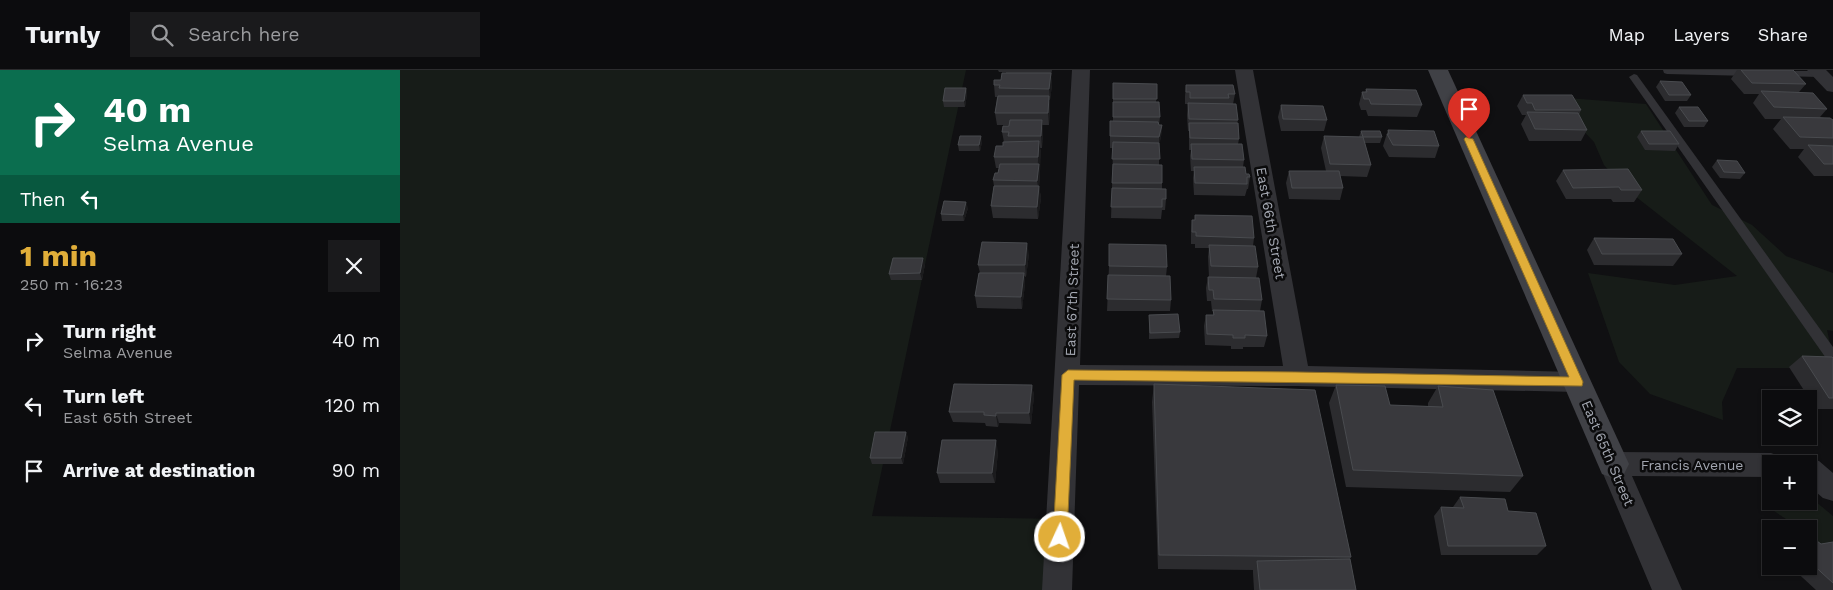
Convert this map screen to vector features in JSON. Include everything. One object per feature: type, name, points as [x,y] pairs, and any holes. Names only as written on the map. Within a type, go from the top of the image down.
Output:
[{"type":"street","name":"East 67th Street","points":[[1057,590],[1081,70]]},
{"type":"street","name":"East 66th Street","points":[[1244,70],[1296,376]]},
{"type":"street","name":"East 65th Street","points":[[1438,70],[1578,382],[1667,590]]},
{"type":"street","points":[[1068,375],[1296,376],[1578,382]]},
{"type":"street","name":"Francis Avenue","points":[[1613,464],[1762,465]]},
{"type":"street","points":[[1817,466],[1833,466]]},
{"type":"street","points":[[1817,476],[1833,489]]},
{"type":"lane","points":[[1667,71],[1823,77]]},
{"type":"lane","points":[[1634,76],[1833,357]]},
{"type":"shaded area","points":[[400,70],[966,70],[872,516],[1061,519],[1057,590],[400,590]]},
{"type":"shaded area","points":[[1567,98],[1646,104],[1712,205],[1752,225],[1786,256],[1833,273],[1833,331],[1827,330],[1833,358],[1819,368],[1737,368],[1722,402],[1723,420],[1650,394],[1619,362],[1588,273],[1675,285],[1737,276],[1626,189],[1604,165],[1594,142],[1575,122]]},
{"type":"shaded area","points":[[1817,503],[1833,516],[1833,558],[1817,543],[1817,520],[1788,520],[1772,510],[1817,510]]},
{"type":"building","points":[[1741,70],[1793,70],[1806,84],[1752,83]]},
{"type":"building","points":[[1002,73],[1051,73],[1049,89],[999,88],[1000,85],[994,85],[994,80],[1001,80]]},
{"type":"building","points":[[1660,81],[1682,82],[1691,95],[1669,95]]},
{"type":"building","points":[[1113,83],[1157,84],[1157,99],[1113,99]]},
{"type":"building","points":[[1186,85],[1233,85],[1235,94],[1228,94],[1229,98],[1190,98],[1190,92],[1186,92]]},
{"type":"building","points":[[945,88],[966,88],[964,101],[943,101]]},
{"type":"building","points":[[1366,89],[1416,90],[1422,105],[1371,104],[1369,99],[1364,99],[1362,92],[1367,92]]},
{"type":"building","points":[[1761,91],[1813,93],[1827,109],[1774,107]]},
{"type":"building","points":[[1523,95],[1572,95],[1581,110],[1535,110],[1532,103],[1527,103]]},
{"type":"building","points":[[998,96],[1049,96],[1048,113],[995,113]]},
{"type":"building","points":[[1113,102],[1159,102],[1160,117],[1113,117]]},
{"type":"building","points":[[1188,103],[1236,104],[1238,120],[1189,119]]},
{"type":"building","points":[[1281,105],[1323,106],[1327,120],[1283,119]]},
{"type":"building","points":[[1679,107],[1698,107],[1708,121],[1689,121]]},
{"type":"building","points":[[1527,112],[1578,113],[1587,130],[1535,129]]},
{"type":"building","points":[[1783,117],[1830,118],[1833,120],[1833,138],[1800,137]]},
{"type":"building","points":[[1010,120],[1042,120],[1041,136],[1008,136],[1009,132],[1002,132],[1003,126],[1009,126]]},
{"type":"building","points":[[1110,121],[1158,122],[1159,125],[1162,125],[1159,137],[1110,136]]},
{"type":"building","points":[[1189,123],[1238,123],[1239,139],[1190,138]]},
{"type":"building","points":[[1388,130],[1434,131],[1439,146],[1393,145],[1387,134],[1389,134]]},
{"type":"building","points":[[1361,131],[1380,131],[1382,137],[1363,137]]},
{"type":"building","points":[[1641,131],[1670,131],[1679,144],[1649,144]]},
{"type":"building","points":[[960,136],[981,136],[979,145],[958,145]]},
{"type":"building","points":[[1324,136],[1363,137],[1371,165],[1330,164]]},
{"type":"building","points":[[1039,141],[1038,157],[994,157],[996,146],[1003,146],[1003,142]]},
{"type":"building","points":[[1113,142],[1159,143],[1160,159],[1112,159]]},
{"type":"building","points":[[1191,144],[1242,144],[1244,160],[1192,159]]},
{"type":"building","points":[[1808,145],[1833,146],[1833,164],[1824,164]]},
{"type":"building","points":[[1717,160],[1737,161],[1745,173],[1724,172]]},
{"type":"building","points":[[1000,164],[1039,164],[1037,181],[993,180],[995,173],[998,173]]},
{"type":"building","points":[[1113,164],[1162,165],[1162,183],[1112,183]]},
{"type":"building","points":[[1194,167],[1245,167],[1246,174],[1249,174],[1250,177],[1247,177],[1247,184],[1195,183]]},
{"type":"building","points":[[1628,169],[1642,190],[1621,190],[1619,187],[1573,188],[1563,170]]},
{"type":"building","points":[[1289,171],[1339,171],[1343,188],[1292,188]]},
{"type":"building","points":[[994,186],[1039,186],[1037,207],[991,206]]},
{"type":"building","points":[[1112,188],[1166,189],[1166,199],[1162,199],[1162,207],[1111,207]]},
{"type":"building","points":[[944,201],[966,202],[963,215],[941,214]]},
{"type":"building","points":[[1195,215],[1252,216],[1254,238],[1196,236],[1196,232],[1192,232],[1192,220],[1195,220]]},
{"type":"building","points":[[1594,238],[1673,239],[1682,254],[1602,254]]},
{"type":"building","points":[[982,242],[1027,243],[1025,265],[978,265]]},
{"type":"building","points":[[1109,244],[1166,245],[1167,267],[1109,266]]},
{"type":"building","points":[[1209,245],[1255,246],[1258,267],[1211,266]]},
{"type":"building","points":[[893,258],[923,258],[920,273],[889,274]]},
{"type":"building","points":[[979,273],[1024,273],[1021,297],[975,296]]},
{"type":"building","points":[[1108,275],[1170,276],[1171,300],[1107,299]]},
{"type":"building","points":[[1208,277],[1259,278],[1262,300],[1214,299],[1213,290],[1209,290]]},
{"type":"building","points":[[1213,310],[1264,311],[1267,336],[1245,335],[1245,338],[1233,338],[1233,335],[1207,334],[1206,315],[1214,315]]},
{"type":"building","points":[[1178,314],[1180,332],[1150,333],[1149,315]]},
{"type":"building","points":[[1802,356],[1833,358],[1833,398],[1829,398]]},
{"type":"building","points":[[954,384],[1032,385],[1029,413],[996,413],[996,416],[984,415],[984,412],[949,412]]},
{"type":"building","points":[[1154,384],[1315,390],[1351,557],[1159,555]]},
{"type":"building","points":[[1336,385],[1385,386],[1390,405],[1443,407],[1438,386],[1493,390],[1523,476],[1353,470]]},
{"type":"building","points":[[875,432],[906,432],[901,458],[870,458]]},
{"type":"building","points":[[942,440],[996,440],[992,473],[937,473]]},
{"type":"building","points":[[1460,497],[1505,499],[1508,511],[1536,513],[1546,546],[1448,546],[1441,507],[1464,508]]},
{"type":"building","points":[[1817,541],[1821,544],[1833,542],[1833,583],[1817,568]]},
{"type":"building","points":[[1350,559],[1356,590],[1260,590],[1257,561]]},
{"type":"route","points":[[1060,537],[1068,375],[1296,376],[1578,382],[1469,139]]}]
